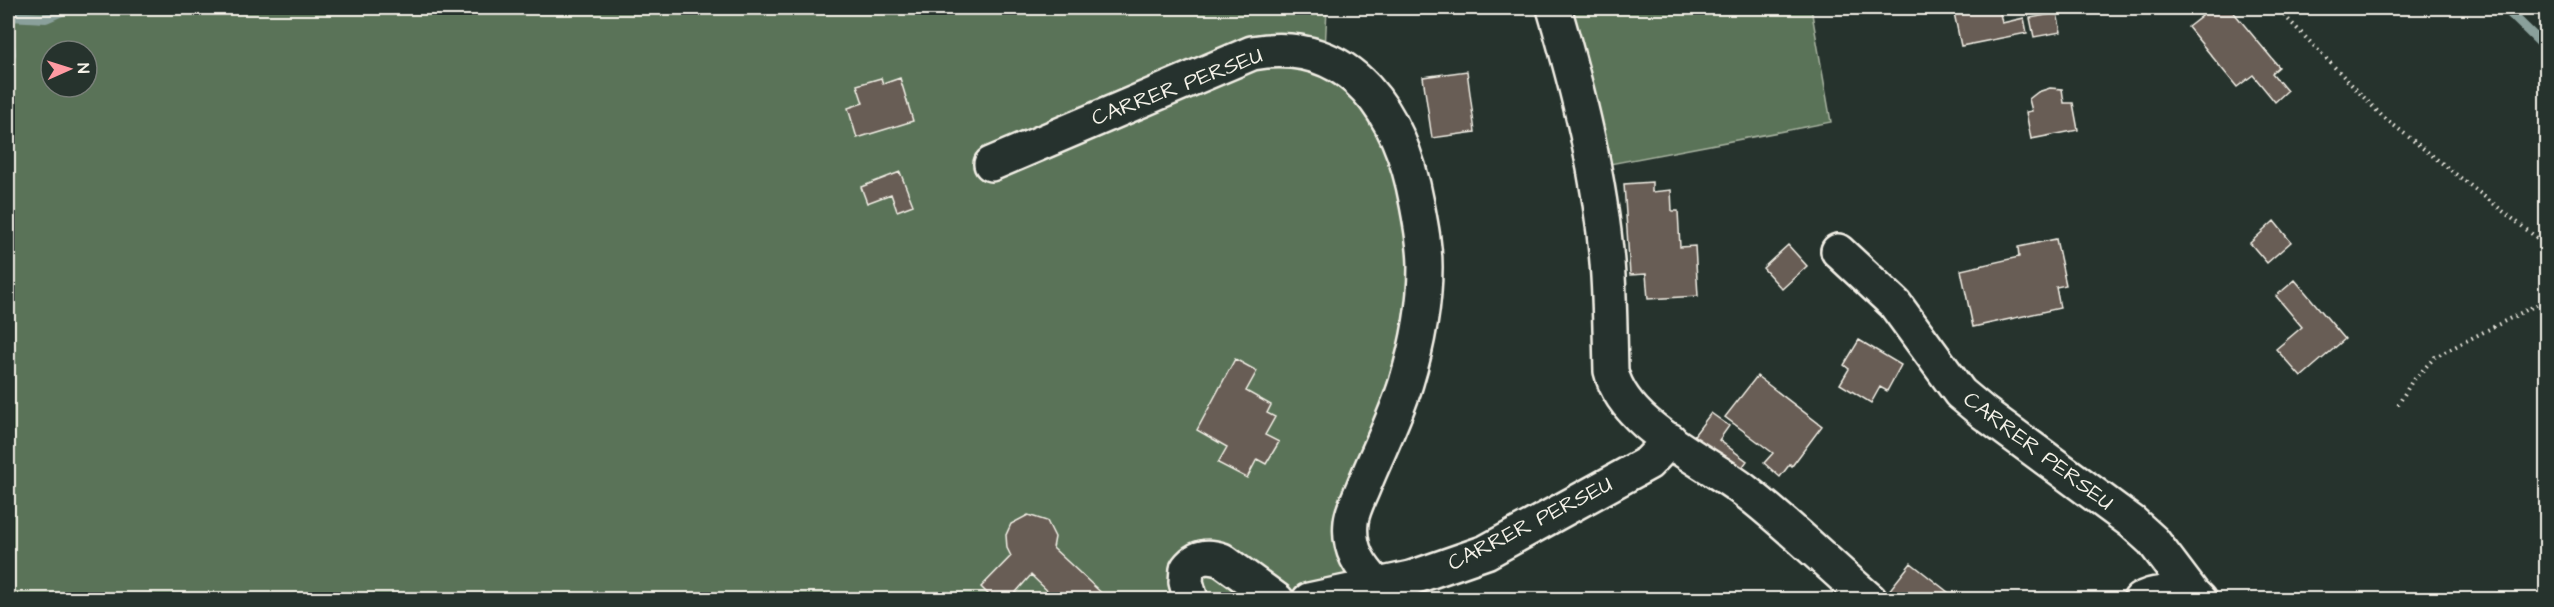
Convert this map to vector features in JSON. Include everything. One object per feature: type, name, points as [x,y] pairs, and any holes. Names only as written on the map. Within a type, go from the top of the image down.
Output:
[{"type":"street","points":[[1554,8],[1572,70],[1591,157],[1607,261],[1611,371],[1615,387],[1631,408],[1670,440],[1745,491],[1864,598]]},
{"type":"street","name":"CARRER PERSEU","points":[[992,164],[1252,53],[1273,49],[1310,53],[1349,70],[1364,85],[1387,116],[1408,165],[1425,246],[1420,316],[1406,383],[1351,520],[1354,557],[1378,586]]},
{"type":"street","name":"CARRER PERSEU","points":[[1838,251],[1895,304],[1960,393],[2153,541],[2196,597]]},
{"type":"street","name":"CARRER PERSEU","points":[[1309,600],[1436,572],[1486,552],[1648,463],[1670,440]]},
{"type":"street","points":[[1191,600],[1186,582],[1187,569],[1198,558],[1213,557],[1222,560],[1277,600]]},
{"type":"street","name":"CARRER PERSEU","points":[[2140,600],[2156,593],[2196,597]]},
{"type":"path","points":[[2280,10],[2382,116],[2547,245]]},
{"type":"path","points":[[2398,405],[2411,383],[2435,357],[2547,300]]},
{"type":"green space","points":[[8,8],[1327,8],[1324,73],[1348,89],[1387,152],[1408,217],[1411,306],[1382,416],[1334,516],[1333,539],[1358,599],[8,599]]},
{"type":"green space","points":[[1565,8],[1811,8],[1831,122],[1605,165]]},
{"type":"building","points":[[1953,8],[1999,8],[2002,23],[2024,18],[2027,33],[1961,46]]},
{"type":"building","points":[[2196,8],[2230,8],[2279,67],[2272,73],[2287,91],[2275,102],[2253,75],[2237,87],[2188,27],[2202,16]]},
{"type":"building","points":[[2057,13],[2061,32],[2034,37],[2030,18]]},
{"type":"building","points":[[1467,71],[1475,132],[1432,138],[1423,77]]},
{"type":"building","points":[[881,78],[883,84],[900,78],[913,121],[857,138],[848,108],[863,103],[857,85]]},
{"type":"building","points":[[2050,88],[2062,89],[2064,103],[2073,103],[2078,130],[2031,139],[2026,112],[2032,111],[2029,99],[2038,92]]},
{"type":"building","points":[[900,172],[913,205],[897,211],[891,194],[867,203],[861,187]]},
{"type":"building","points":[[1652,182],[1652,192],[1671,190],[1672,211],[1678,211],[1680,247],[1695,246],[1698,296],[1648,299],[1646,274],[1630,275],[1624,184]]},
{"type":"building","points":[[2274,221],[2291,242],[2267,263],[2250,243]]},
{"type":"building","points":[[2056,239],[2066,285],[2056,287],[2060,308],[1973,327],[1961,270],[2019,257],[2018,247]]},
{"type":"building","points":[[1788,245],[1807,266],[1782,289],[1763,268]]},
{"type":"building","points":[[2295,280],[2345,339],[2301,377],[2276,349],[2302,327],[2276,296]]},
{"type":"building","points":[[1859,340],[1901,365],[1887,391],[1880,387],[1871,403],[1840,384],[1849,369],[1844,365]]},
{"type":"building","points":[[1235,359],[1257,371],[1246,391],[1271,405],[1267,413],[1275,417],[1265,435],[1279,442],[1266,464],[1257,459],[1247,478],[1218,463],[1227,447],[1197,430]]},
{"type":"building","points":[[1757,376],[1822,426],[1792,466],[1790,464],[1780,477],[1764,463],[1773,453],[1725,417]]},
{"type":"building","points":[[1711,413],[1729,426],[1719,440],[1747,461],[1738,473],[1692,438]]},
{"type":"building","points":[[1028,515],[1047,521],[1055,537],[1053,548],[1109,600],[1057,600],[1031,575],[1009,600],[994,600],[981,587],[1011,556],[1007,548],[1006,535],[1011,524]]},
{"type":"building","points":[[1911,563],[1958,600],[1884,597]]},
{"type":"waterway","points":[[8,16],[46,18],[69,8]]},
{"type":"waterway","points":[[2505,8],[2546,48]]},
{"type":"waterway","points":[[8,26],[11,54],[8,59]]}]
